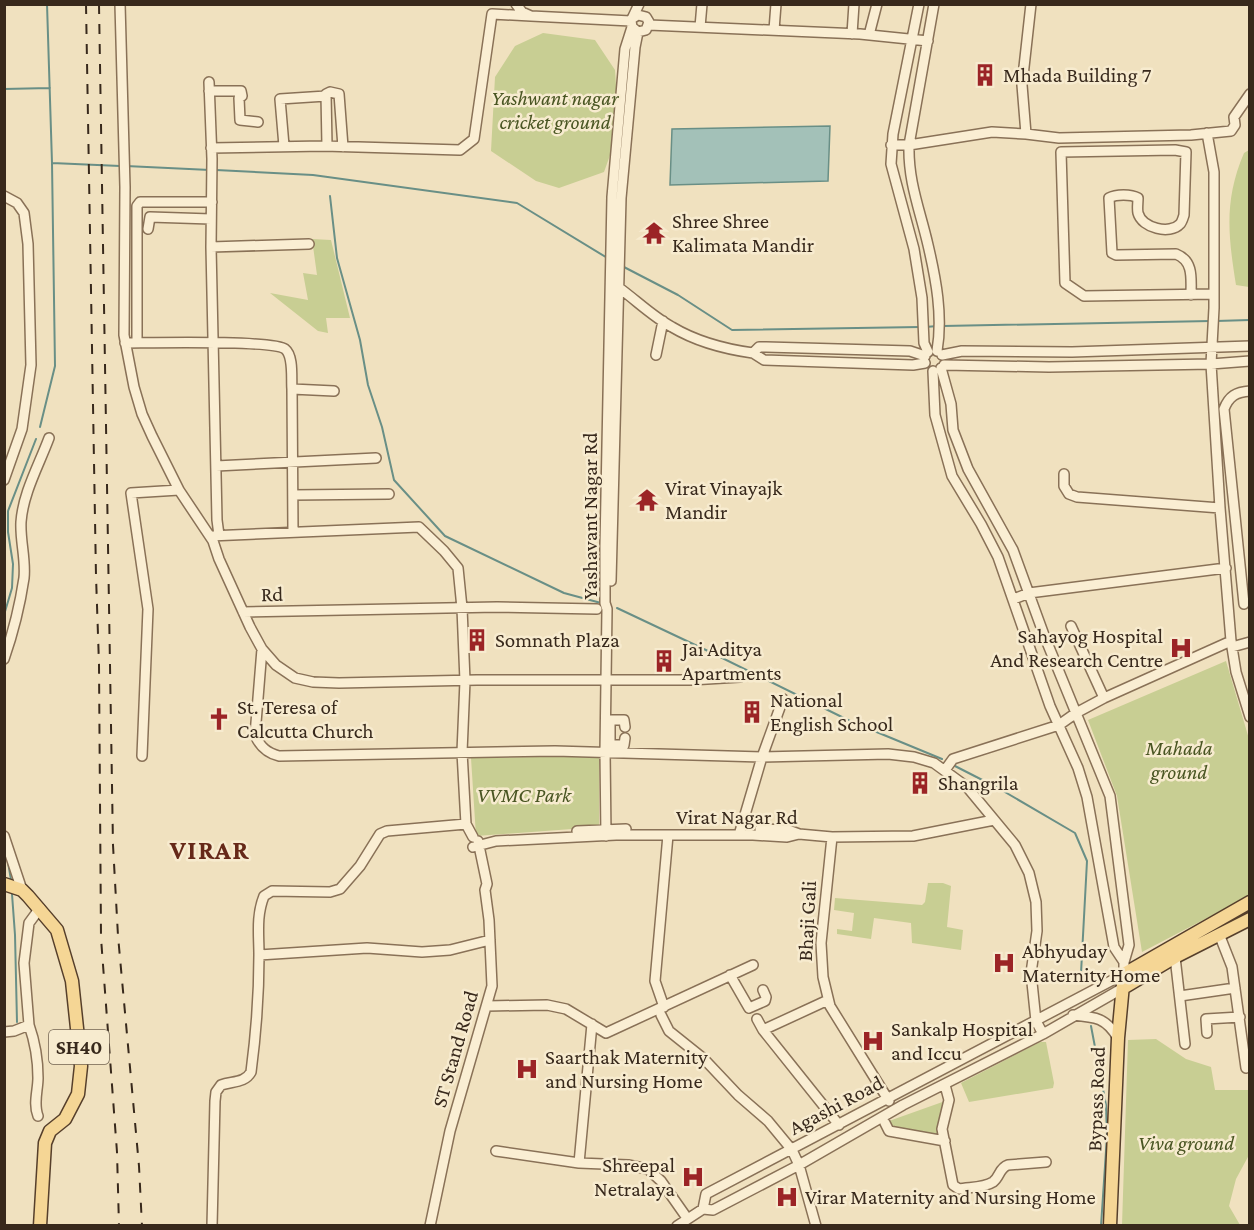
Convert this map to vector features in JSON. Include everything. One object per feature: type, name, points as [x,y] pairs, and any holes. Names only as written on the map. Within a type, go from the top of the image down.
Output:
[{"type":"main road","name":"SH40","points":[[4,884],[22,891],[40,908],[57,930],[72,981],[81,1066],[78,1094],[72,1107],[65,1119],[50,1131],[45,1143],[40,1226]]},
{"type":"main road","points":[[1124,968],[1250,902]]},
{"type":"main road","points":[[1123,988],[1175,957],[1250,919]]},
{"type":"main road","name":"Bypass Road","points":[[1110,1226],[1118,1038],[1124,968]]},
{"type":"street","name":"Rd","points":[[120,4],[125,187],[125,343],[142,414],[179,490],[215,536],[243,612],[462,608],[602,609]]},
{"type":"street","points":[[516,4],[522,12],[531,16]]},
{"type":"street","points":[[633,24],[640,4]]},
{"type":"street","points":[[211,148],[327,146],[460,150],[474,139],[493,9],[531,16],[633,24],[646,30],[648,22],[640,4]]},
{"type":"street","points":[[700,27],[702,4]]},
{"type":"street","points":[[776,4],[777,30]]},
{"type":"street","points":[[777,30],[781,4]]},
{"type":"street","points":[[852,34],[854,4]]},
{"type":"street","points":[[869,35],[877,4]]},
{"type":"street","points":[[919,4],[891,145],[891,164],[914,249],[923,314],[933,358],[951,404],[953,430],[968,469],[1013,550],[1044,635],[1110,796],[1129,945],[1124,968]]},
{"type":"street","points":[[934,4],[909,145],[912,187],[928,245],[940,312],[939,340],[933,358],[934,415],[952,476],[998,557],[1050,706],[1078,768],[1087,797],[1114,947],[1124,968]]},
{"type":"street","points":[[1026,134],[1022,85],[1031,4]]},
{"type":"street","points":[[633,24],[640,15],[648,22],[700,27],[869,35],[928,41]]},
{"type":"street","name":"Yashavant Nagar Rd","points":[[606,832],[607,681],[602,609],[605,603],[616,197],[625,49],[633,24]]},
{"type":"street","points":[[212,1226],[216,1092],[221,1085],[243,1081],[251,1072],[259,955],[259,907],[264,896],[272,891],[330,892],[340,889],[360,866],[380,834],[387,831],[466,824],[462,753],[465,681],[462,608],[458,568],[444,550],[419,527],[215,536],[217,520],[209,87],[241,91],[240,120],[258,122]]},
{"type":"street","points":[[284,146],[280,99],[326,96],[328,93],[339,94],[343,147]]},
{"type":"street","points":[[891,145],[909,145],[992,132],[1059,138],[1189,135],[1231,131],[1235,125],[1234,117],[1250,94]]},
{"type":"street","points":[[326,96],[327,146]]},
{"type":"street","points":[[285,97],[286,114]]},
{"type":"street","points":[[1207,134],[1214,172],[1214,308],[1211,364],[1220,508],[1231,644],[1236,672],[1250,717]]},
{"type":"street","points":[[1189,135],[1186,152],[1184,215],[1180,224],[1172,228],[1150,228],[1138,213],[1138,198],[1134,196],[1109,198],[1112,254],[1176,254],[1182,256],[1190,268],[1191,295]]},
{"type":"street","points":[[1059,138],[1065,283],[1084,296],[1214,294]]},
{"type":"street","points":[[1061,152],[1175,150],[1186,152]]},
{"type":"street","points":[[4,196],[17,203],[24,213],[28,244],[31,365],[22,429],[4,480]]},
{"type":"street","points":[[137,343],[137,206],[141,202],[212,202]]},
{"type":"street","points":[[148,229],[150,217],[211,219]]},
{"type":"street","points":[[211,247],[309,244]]},
{"type":"street","points":[[602,609],[610,603],[611,592],[618,287],[615,274]]},
{"type":"street","points":[[618,287],[663,321],[698,340],[726,349],[753,353],[764,360],[913,365],[962,351],[1082,352],[1176,349],[1213,342],[1250,346]]},
{"type":"street","points":[[922,298],[938,297]]},
{"type":"street","points":[[656,355],[663,321]]},
{"type":"street","points":[[125,343],[214,343],[274,345],[284,348],[289,354],[292,389],[293,532]]},
{"type":"street","points":[[753,353],[759,347],[910,351],[933,358],[1049,367],[1211,364],[1250,361]]},
{"type":"street","points":[[292,389],[334,390]]},
{"type":"street","points":[[1244,604],[1224,409],[1228,400],[1235,394],[1250,392]]},
{"type":"street","points":[[4,659],[13,633],[24,578],[21,521],[28,492],[49,438]]},
{"type":"street","points":[[216,466],[376,458]]},
{"type":"street","points":[[1064,474],[1064,486],[1069,494],[1077,497],[1220,508]]},
{"type":"street","points":[[142,756],[148,609],[130,493],[179,490]]},
{"type":"street","points":[[293,495],[389,494]]},
{"type":"street","points":[[1014,599],[1029,593],[1226,568]]},
{"type":"street","points":[[243,612],[262,649],[276,665],[295,678],[313,682],[607,681],[740,677]]},
{"type":"street","points":[[1071,626],[1104,698]]},
{"type":"street","points":[[607,747],[762,757],[888,754],[948,765],[1059,726],[1076,713],[1104,698],[1231,644],[1250,642]]},
{"type":"street","points":[[262,649],[255,735],[261,746],[269,753],[279,756],[462,753],[607,747],[624,745],[625,738]]},
{"type":"street","points":[[606,832],[739,832],[783,699]]},
{"type":"street","points":[[607,747],[610,720],[624,720],[625,727]]},
{"type":"street","points":[[948,765],[1015,845],[1029,873],[1036,902],[1037,931],[1031,973],[1036,1021],[1043,1034]]},
{"type":"street","name":"Virat Nagar Rd","points":[[475,842],[606,832],[668,835],[788,830],[799,834],[832,837],[914,836],[994,820]]},
{"type":"street","name":"ST Stand Road","points":[[430,1226],[450,1131],[492,986],[485,890],[482,886],[475,842],[466,824]]},
{"type":"street","points":[[668,835],[655,981],[669,1031],[704,1059],[738,1095],[768,1121],[792,1150],[799,1165],[816,1226]]},
{"type":"street","points":[[4,836],[22,891]]},
{"type":"street","name":"Bhaji Gali","points":[[832,837],[821,943],[823,977],[828,1000],[845,1032],[895,1110]]},
{"type":"street","points":[[38,1116],[35,1107],[38,1063],[35,1042],[29,1025],[24,963],[29,923],[40,908]]},
{"type":"street","points":[[1219,934],[1232,967],[1243,1019],[1246,1068]]},
{"type":"street","points":[[259,955],[367,948],[422,952],[450,950],[490,940]]},
{"type":"street","points":[[1175,957],[1185,1044]]},
{"type":"street","name":"Agashi Road","points":[[703,1209],[706,1194],[1036,1021],[1124,968]]},
{"type":"street","points":[[487,1006],[547,1005],[566,1009],[606,1033],[662,1011],[754,969]]},
{"type":"street","points":[[732,978],[749,1008],[766,1000],[763,990]]},
{"type":"street","name":"Agashi Road","points":[[677,1226],[703,1209],[713,1210],[799,1165],[895,1110],[1043,1034],[1123,988]]},
{"type":"street","points":[[1180,996],[1235,988]]},
{"type":"street","points":[[763,1030],[828,1000]]},
{"type":"street","points":[[1073,1015],[1093,1017],[1104,1021],[1110,1025],[1118,1038]]},
{"type":"street","points":[[758,1019],[763,1030],[839,1125]]},
{"type":"street","points":[[1207,1033],[1206,1019],[1243,1019]]},
{"type":"street","points":[[579,1163],[592,1024]]},
{"type":"street","points":[[4,1032],[29,1025]]},
{"type":"street","points":[[945,1085],[949,1100],[942,1129],[953,1185],[959,1189],[993,1182],[1001,1169],[1008,1165],[1046,1162]]},
{"type":"street","points":[[885,1122],[889,1131],[945,1141]]},
{"type":"street","points":[[496,1150],[579,1163],[627,1165],[648,1169],[660,1181],[687,1218]]},
{"type":"green space","name":"Yashwant nagar cricket ground","points":[[543,33],[595,40],[615,70],[619,130],[604,172],[559,188],[536,181],[491,151],[495,77],[515,46]]},
{"type":"green space","points":[[1249,150],[1249,287],[1236,285],[1231,250],[1230,218],[1233,186],[1244,153]]},
{"type":"green space","points":[[312,239],[331,240],[350,318],[326,318],[328,333],[318,331],[270,293],[308,300],[303,273],[317,275]]},
{"type":"green space","name":"Mahada ground","points":[[1226,661],[1249,739],[1249,896],[1142,952],[1117,796],[1088,720]]},
{"type":"green space","name":"VVMC Park","points":[[599,756],[599,827],[476,836],[471,758]]},
{"type":"green space","points":[[928,883],[943,883],[951,886],[947,927],[963,930],[961,950],[912,943],[911,923],[874,918],[871,939],[837,934],[837,929],[852,931],[854,913],[834,910],[835,898],[922,905],[925,902]]},
{"type":"green space","name":"Viva ground","points":[[1156,1039],[1186,1059],[1211,1067],[1215,1090],[1249,1090],[1249,1155],[1236,1179],[1229,1206],[1240,1225],[1122,1225],[1128,1040]]},
{"type":"green space","points":[[1040,1042],[1046,1042],[1053,1088],[969,1102],[961,1083]]},
{"type":"green space","points":[[948,1100],[939,1134],[934,1137],[891,1128],[889,1121]]},
{"type":"water","points":[[830,126],[828,181],[670,185],[672,129]]},
{"type":"waterway","points":[[47,4],[52,163],[120,166]]},
{"type":"waterway","points":[[4,89],[50,88]]},
{"type":"waterway","points":[[40,427],[55,366],[52,163]]},
{"type":"waterway","points":[[126,166],[210,170]]},
{"type":"waterway","points":[[216,170],[313,175],[517,203],[609,259]]},
{"type":"waterway","points":[[330,196],[337,258],[360,340],[368,385],[382,427],[394,480],[445,536],[564,593],[601,603]]},
{"type":"waterway","points":[[622,266],[678,295],[732,330],[920,327]]},
{"type":"waterway","points":[[1216,321],[1250,320]]},
{"type":"waterway","points":[[943,326],[1211,321]]},
{"type":"waterway","points":[[925,327],[938,326]]},
{"type":"waterway","points":[[4,615],[12,588],[13,564],[8,532],[8,511],[36,439]]},
{"type":"waterway","points":[[617,608],[850,721],[942,759]]},
{"type":"waterway","points":[[953,765],[998,788],[1075,833],[1087,861],[1081,973]]},
{"type":"waterway","points":[[8,862],[11,880]]},
{"type":"waterway","points":[[12,894],[17,1022]]},
{"type":"waterway","points":[[1091,1026],[1106,1105],[1107,1136],[1101,1226]]},
{"type":"railway","points":[[86,4],[99,664],[101,938],[117,1152],[119,1226]]},
{"type":"railway","points":[[99,4],[113,845],[118,936],[139,1166],[142,1226]]},
{"type":"place","name":"Mhada Building 7","points":[[985,75]]},
{"type":"place","name":"Shree Shree Kalimata Mandir","points":[[654,233]]},
{"type":"place","name":"Virat Vinayajk Mandir","points":[[647,500]]},
{"type":"place","name":"Somnath Plaza","points":[[477,640]]},
{"type":"place","name":"Sahayog Hospital And Research Centre","points":[[1181,648]]},
{"type":"place","name":"Jai Aditya Apartments","points":[[664,661]]},
{"type":"place","name":"National English School","points":[[752,712]]},
{"type":"place","name":"St. Teresa of Calcutta Church","points":[[219,719]]},
{"type":"place","name":"Shangrila","points":[[920,783]]},
{"type":"place","name":"Abhyuday Maternity Home","points":[[1004,963]]},
{"type":"place","name":"Sankalp Hospital and Iccu","points":[[873,1041]]},
{"type":"place","name":"Saarthak Maternity and Nursing Home","points":[[527,1069]]},
{"type":"place","name":"Shreepal Netralaya","points":[[693,1177]]},
{"type":"place","name":"Virar Maternity and Nursing Home","points":[[787,1197]]},
{"type":"district","name":"VIRAR","points":[[210,850]]}]
